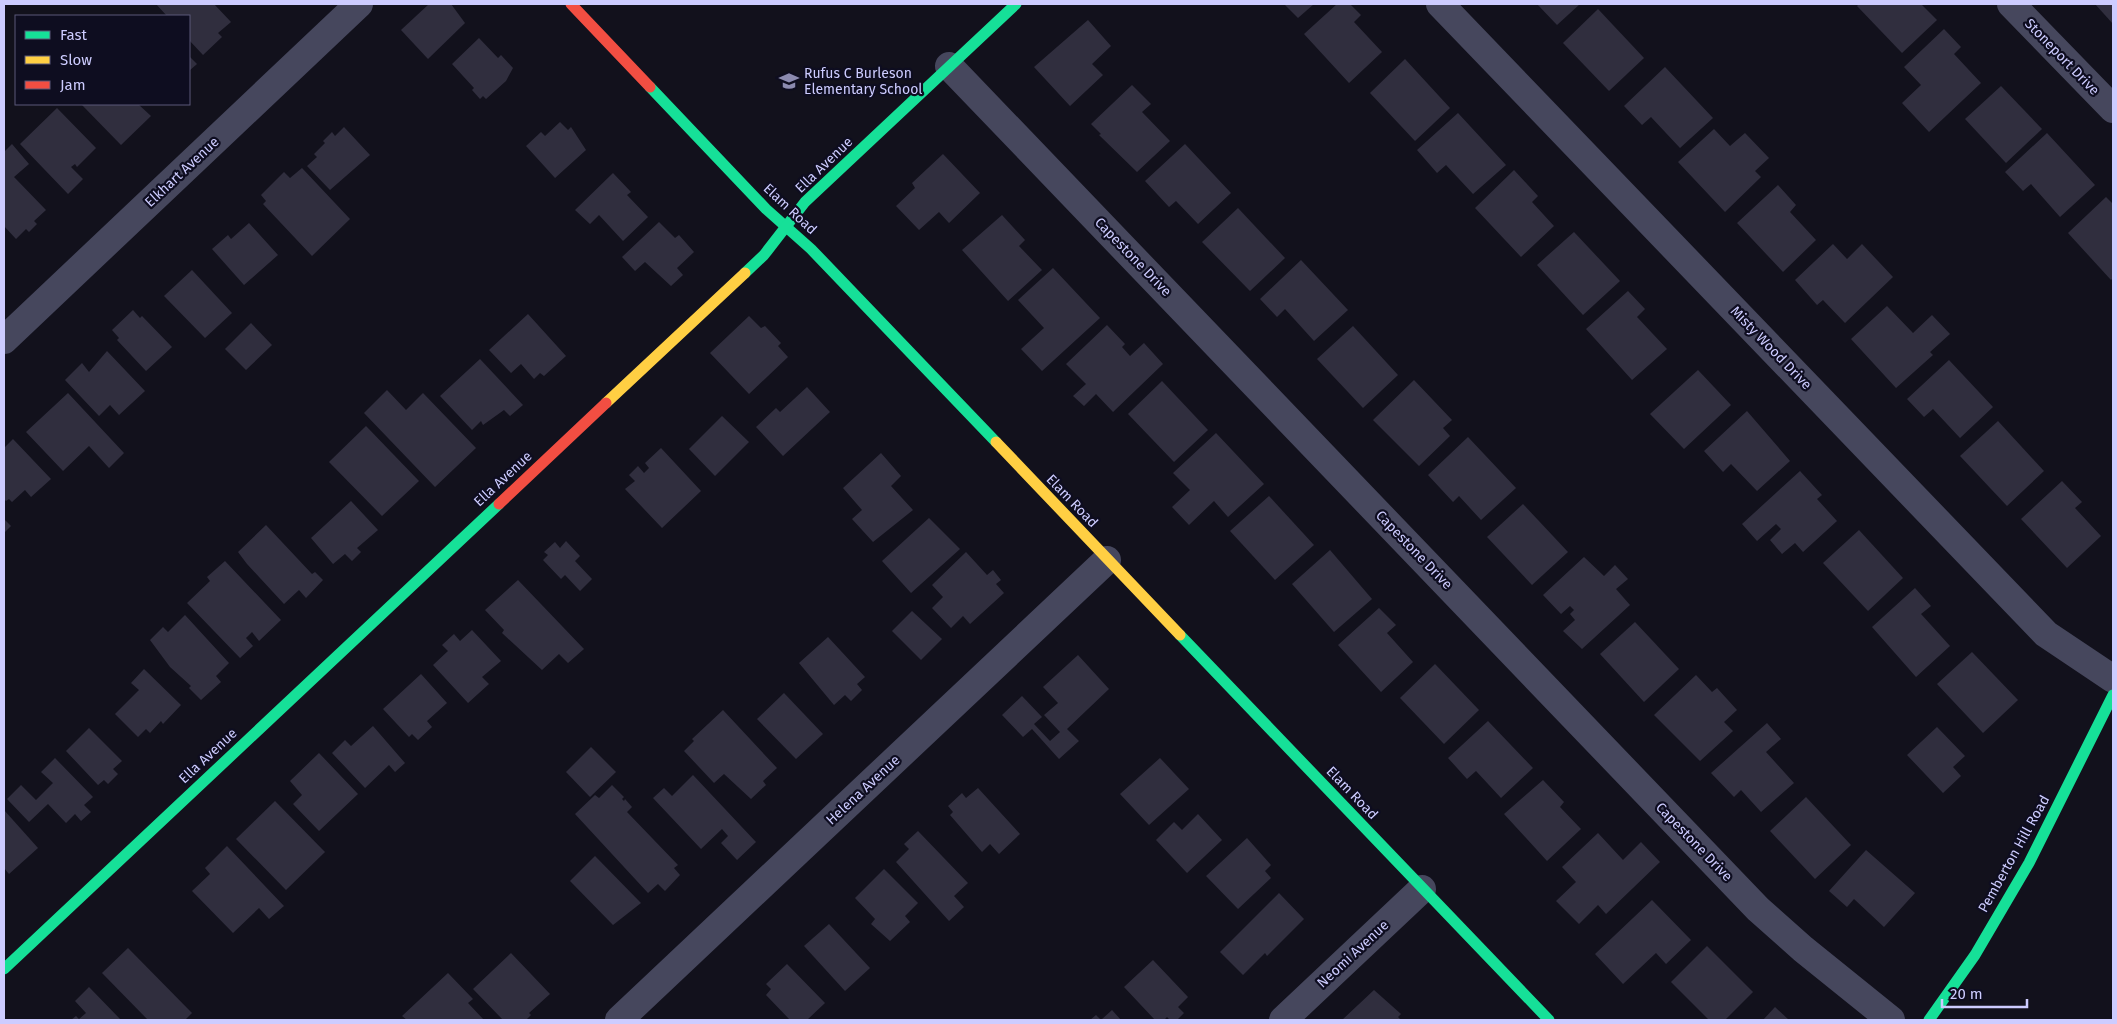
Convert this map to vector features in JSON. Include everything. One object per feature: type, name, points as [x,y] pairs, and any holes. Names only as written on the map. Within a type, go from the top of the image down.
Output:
[{"type":"street","name":"Elkhart Avenue","points":[[4,340],[359,4]]},
{"type":"street","name":"Elam Road","points":[[571,4],[766,209],[811,249],[1549,1020]]},
{"type":"street","name":"Ella Avenue","points":[[4,969],[756,262],[787,227],[805,202],[1016,4]]},
{"type":"street","name":"Misty Wood Drive","points":[[1440,4],[2046,634],[2113,679]]},
{"type":"street","name":"Stoneport Drive","points":[[2011,4],[2113,109]]},
{"type":"street","name":"Capestone Drive","points":[[949,66],[1758,909],[1803,949],[1890,1020]]},
{"type":"street","name":"Helena Avenue","points":[[619,1020],[1107,560]]},
{"type":"street","name":"Pemberton Hill Road","points":[[1928,1020],[1975,955],[2029,863],[2113,695]]},
{"type":"street","name":"Neomi Avenue","points":[[1283,1020],[1422,888]]},
{"type":"building","points":[[156,4],[214,4],[231,22],[218,33],[222,37],[203,55],[190,41],[190,15],[166,15]]},
{"type":"building","points":[[429,4],[451,4],[465,23],[428,59],[401,30]]},
{"type":"building","points":[[1284,4],[1314,4],[1298,18]]},
{"type":"building","points":[[1337,4],[1350,4],[1361,15],[1354,22],[1382,52],[1349,83],[1304,34]]},
{"type":"building","points":[[1537,4],[1580,4],[1557,25]]},
{"type":"building","points":[[1859,4],[1921,4],[1937,20],[1902,53],[1857,6]]},
{"type":"building","points":[[2095,4],[2113,4],[2113,24]]},
{"type":"building","points":[[1598,9],[1644,58],[1609,91],[1563,43]]},
{"type":"building","points":[[1088,20],[1111,46],[1092,64],[1103,75],[1070,106],[1034,67]]},
{"type":"building","points":[[1944,29],[1961,47],[1954,54],[1981,83],[1929,132],[1902,103],[1921,85],[1904,67]]},
{"type":"building","points":[[479,38],[498,58],[501,55],[513,68],[506,81],[486,99],[483,96],[480,99],[472,90],[474,88],[452,64]]},
{"type":"building","points":[[190,57],[197,64],[190,70]]},
{"type":"building","points":[[1405,59],[1450,108],[1415,141],[1370,93]]},
{"type":"building","points":[[1665,67],[1713,118],[1680,148],[1651,117],[1642,125],[1624,106]]},
{"type":"building","points":[[1132,85],[1151,104],[1142,112],[1170,141],[1137,172],[1099,135],[1101,134],[1091,124]]},
{"type":"building","points":[[2001,86],[2042,129],[2006,163],[1965,119]]},
{"type":"building","points":[[82,105],[139,105],[151,116],[121,145]]},
{"type":"building","points":[[57,108],[96,148],[77,167],[75,164],[71,167],[83,179],[68,194],[20,144]]},
{"type":"building","points":[[1458,113],[1506,165],[1473,194],[1446,165],[1437,173],[1417,150]]},
{"type":"building","points":[[560,122],[568,130],[571,127],[586,150],[555,178],[526,146],[541,132],[545,136]]},
{"type":"building","points":[[344,127],[370,155],[330,190],[307,166],[317,157],[314,154],[325,143],[323,141],[332,132],[335,136]]},
{"type":"building","points":[[1714,129],[1730,146],[1745,133],[1769,158],[1755,171],[1761,177],[1725,212],[1678,162]]},
{"type":"building","points":[[2047,133],[2095,185],[2060,217],[2031,184],[2023,191],[2005,172]]},
{"type":"building","points":[[12,144],[29,164],[14,177],[46,210],[34,221],[37,224],[29,232],[26,229],[16,239],[4,226],[4,152]]},
{"type":"building","points":[[1185,144],[1231,193],[1198,224],[1176,201],[1169,207],[1145,181]]},
{"type":"building","points":[[943,154],[980,193],[949,223],[939,212],[919,230],[896,206],[915,188],[912,183]]},
{"type":"building","points":[[302,168],[350,219],[312,256],[263,204],[266,201],[261,195],[284,172],[290,178]]},
{"type":"building","points":[[1514,170],[1538,196],[1532,202],[1554,226],[1521,257],[1475,208]]},
{"type":"building","points":[[613,173],[631,192],[627,195],[648,217],[623,241],[599,215],[590,224],[575,210]]},
{"type":"building","points":[[1778,185],[1796,205],[1790,212],[1816,240],[1783,272],[1737,223]]},
{"type":"building","points":[[2106,197],[2113,204],[2113,278],[2111,280],[2068,233]]},
{"type":"building","points":[[1238,208],[1285,258],[1250,291],[1202,242]]},
{"type":"building","points":[[1002,215],[1025,240],[1019,246],[1042,270],[1008,301],[962,250]]},
{"type":"building","points":[[659,222],[675,238],[679,235],[694,252],[677,268],[683,275],[671,286],[645,262],[635,271],[622,257]]},
{"type":"building","points":[[249,223],[278,255],[244,285],[212,249],[228,235],[231,239]]},
{"type":"building","points":[[1574,232],[1620,281],[1583,315],[1537,265]]},
{"type":"building","points":[[1833,244],[1847,259],[1862,244],[1893,277],[1845,323],[1823,300],[1817,305],[1795,280]]},
{"type":"building","points":[[1301,260],[1348,310],[1314,341],[1285,309],[1277,317],[1260,299]]},
{"type":"building","points":[[1053,268],[1100,318],[1042,371],[1021,349],[1044,328],[1018,300]]},
{"type":"building","points":[[192,270],[232,313],[205,338],[164,296]]},
{"type":"building","points":[[1628,291],[1645,309],[1637,317],[1667,349],[1632,380],[1586,329]]},
{"type":"building","points":[[1887,306],[1913,333],[1932,315],[1950,334],[1930,352],[1933,355],[1896,388],[1851,339]]},
{"type":"building","points":[[133,310],[140,318],[142,316],[172,347],[146,371],[117,340],[119,338],[112,330]]},
{"type":"building","points":[[528,314],[566,356],[544,376],[540,373],[534,379],[521,364],[511,373],[489,350]]},
{"type":"building","points":[[749,316],[761,328],[765,326],[781,343],[778,346],[788,357],[749,394],[710,353]]},
{"type":"building","points":[[251,323],[272,345],[246,370],[225,349]]},
{"type":"building","points":[[1107,325],[1125,344],[1122,347],[1130,356],[1144,343],[1163,364],[1113,412],[1096,394],[1084,406],[1073,396],[1086,384],[1066,364]]},
{"type":"building","points":[[1353,326],[1398,375],[1363,408],[1317,359]]},
{"type":"building","points":[[107,351],[145,391],[119,415],[110,405],[99,416],[65,380],[82,363],[89,372]]},
{"type":"building","points":[[480,359],[523,405],[510,416],[504,410],[483,425],[481,421],[472,430],[440,396]]},
{"type":"building","points":[[1949,360],[1993,407],[1960,438],[1933,409],[1924,417],[1907,399]]},
{"type":"building","points":[[1698,370],[1731,405],[1684,449],[1650,414]]},
{"type":"building","points":[[1414,380],[1452,420],[1443,428],[1450,436],[1419,466],[1373,420]]},
{"type":"building","points":[[1162,381],[1208,430],[1174,462],[1128,414]]},
{"type":"building","points":[[807,387],[830,412],[783,456],[756,427],[776,408],[780,412]]},
{"type":"building","points":[[387,390],[406,410],[423,393],[476,448],[435,487],[364,413]]},
{"type":"building","points":[[68,393],[124,453],[109,468],[89,446],[63,471],[26,432]]},
{"type":"building","points":[[1747,411],[1790,461],[1757,491],[1731,464],[1723,472],[1704,451]]},
{"type":"building","points":[[722,416],[749,442],[715,476],[689,449]]},
{"type":"building","points":[[1998,421],[2044,471],[2007,506],[1960,456]]},
{"type":"building","points":[[366,426],[419,481],[382,516],[329,462]]},
{"type":"building","points":[[1216,433],[1264,484],[1228,517],[1214,501],[1189,525],[1172,507],[1190,490],[1173,473]]},
{"type":"building","points":[[1468,437],[1516,488],[1481,520],[1459,496],[1453,502],[1428,475]]},
{"type":"building","points":[[13,439],[51,479],[31,497],[25,490],[12,502],[9,499],[6,501],[4,499],[4,448]]},
{"type":"building","points":[[661,448],[701,491],[662,528],[625,489],[635,481],[629,475],[638,466],[644,473],[649,468],[645,463]]},
{"type":"building","points":[[881,453],[901,476],[891,486],[913,510],[873,542],[852,519],[862,510],[843,488]]},
{"type":"building","points":[[1800,471],[1822,495],[1817,499],[1837,521],[1803,552],[1795,543],[1782,554],[1770,540],[1781,529],[1776,524],[1757,541],[1742,524]]},
{"type":"building","points":[[2062,481],[2082,502],[2075,508],[2101,536],[2067,568],[2021,519]]},
{"type":"building","points":[[1269,496],[1314,545],[1275,580],[1230,531]]},
{"type":"building","points":[[351,501],[378,530],[357,548],[361,552],[352,561],[345,554],[333,564],[311,538]]},
{"type":"building","points":[[1523,504],[1568,552],[1532,585],[1487,537]]},
{"type":"building","points":[[929,518],[960,549],[911,593],[882,561]]},
{"type":"building","points":[[4,519],[11,526],[4,533]]},
{"type":"building","points":[[266,525],[312,574],[315,572],[323,580],[306,598],[299,590],[284,604],[238,552]]},
{"type":"building","points":[[1859,530],[1903,578],[1868,611],[1823,563]]},
{"type":"building","points":[[566,541],[580,556],[575,561],[592,579],[580,591],[565,575],[561,579],[543,560],[548,555],[544,552],[555,542],[560,548]]},
{"type":"building","points":[[1330,550],[1372,599],[1334,632],[1292,584]]},
{"type":"building","points":[[966,552],[987,575],[993,570],[1001,580],[996,584],[1004,593],[970,624],[963,616],[951,628],[932,608],[943,597],[932,585]]},
{"type":"building","points":[[1584,557],[1604,576],[1615,565],[1628,579],[1616,589],[1630,605],[1582,649],[1563,631],[1575,620],[1570,614],[1574,610],[1570,606],[1561,614],[1543,595]]},
{"type":"building","points":[[225,561],[281,620],[259,641],[252,632],[246,638],[253,646],[240,658],[187,603],[210,581],[207,577]]},
{"type":"building","points":[[518,580],[584,649],[568,663],[559,654],[542,670],[502,633],[504,630],[485,610]]},
{"type":"building","points":[[1915,588],[1931,606],[1921,614],[1950,646],[1916,677],[1872,627]]},
{"type":"building","points":[[1379,608],[1396,625],[1387,633],[1413,662],[1381,692],[1338,645]]},
{"type":"building","points":[[912,611],[942,639],[921,660],[892,631]]},
{"type":"building","points":[[185,615],[229,663],[216,676],[221,682],[201,700],[189,688],[191,686],[170,667],[150,640],[163,627],[168,632]]},
{"type":"building","points":[[1635,622],[1679,669],[1644,702],[1600,654]]},
{"type":"building","points":[[472,630],[501,661],[482,677],[489,684],[468,703],[433,665],[448,651],[442,645],[454,634],[460,641]]},
{"type":"building","points":[[828,637],[865,677],[857,684],[862,690],[851,701],[845,695],[834,705],[799,663]]},
{"type":"building","points":[[1972,652],[2018,700],[1983,733],[1937,684]]},
{"type":"building","points":[[1078,655],[1109,689],[1067,729],[1079,741],[1059,759],[1032,729],[1023,737],[1002,715],[1022,696],[1042,717],[1034,724],[1050,741],[1060,732],[1044,715],[1058,703],[1043,687]]},
{"type":"building","points":[[1435,664],[1479,710],[1444,744],[1400,698]]},
{"type":"building","points":[[144,669],[181,705],[163,724],[161,721],[150,733],[146,729],[138,737],[115,714],[139,690],[131,683]]},
{"type":"building","points":[[421,674],[447,703],[427,721],[432,727],[418,740],[412,734],[409,737],[383,709]]},
{"type":"building","points":[[1696,675],[1712,692],[1717,688],[1737,710],[1724,722],[1733,731],[1700,761],[1654,715]]},
{"type":"building","points":[[784,693],[823,734],[796,759],[757,719]]},
{"type":"building","points":[[723,710],[777,768],[763,781],[766,785],[751,799],[724,774],[714,783],[684,751],[694,741],[692,739]]},
{"type":"building","points":[[1488,721],[1533,768],[1501,798],[1476,771],[1467,779],[1448,758]]},
{"type":"building","points":[[1767,723],[1781,739],[1766,752],[1794,783],[1761,812],[1741,790],[1734,797],[1711,773]]},
{"type":"building","points":[[373,726],[405,763],[395,772],[389,765],[365,788],[332,753],[345,740],[351,746]]},
{"type":"building","points":[[1937,727],[1965,756],[1953,767],[1961,776],[1943,793],[1907,755]]},
{"type":"building","points":[[89,728],[122,761],[113,769],[118,774],[108,784],[104,780],[98,785],[66,751]]},
{"type":"building","points":[[591,747],[616,772],[590,797],[566,772]]},
{"type":"building","points":[[319,753],[358,794],[319,831],[293,804],[302,795],[290,781]]},
{"type":"building","points":[[55,758],[93,797],[84,805],[91,812],[81,821],[75,814],[66,823],[48,804],[29,822],[7,799],[21,785],[36,800],[53,783],[41,772]]},
{"type":"building","points":[[1160,758],[1189,789],[1149,825],[1120,794]]},
{"type":"building","points":[[693,775],[756,842],[737,860],[721,843],[728,836],[722,829],[701,849],[653,798],[664,788],[672,796]]},
{"type":"building","points":[[1543,780],[1564,802],[1560,807],[1581,829],[1547,861],[1504,814]]},
{"type":"building","points":[[612,785],[624,797],[622,799],[624,801],[625,799],[632,807],[627,812],[678,865],[674,868],[680,875],[665,891],[658,884],[648,893],[575,814],[595,795],[599,798]]},
{"type":"building","points":[[978,788],[1020,834],[999,854],[990,844],[982,852],[950,815],[953,812],[948,806],[962,793],[966,798]]},
{"type":"building","points":[[1806,797],[1851,845],[1815,879],[1770,831]]},
{"type":"building","points":[[275,801],[325,852],[286,890],[236,839]]},
{"type":"building","points":[[4,810],[38,848],[9,874],[4,868]]},
{"type":"building","points":[[1198,814],[1222,840],[1187,873],[1156,840],[1174,822],[1182,830]]},
{"type":"building","points":[[918,831],[968,883],[954,896],[964,907],[949,921],[896,862],[909,849],[904,844]]},
{"type":"building","points":[[1598,833],[1623,860],[1641,842],[1660,862],[1606,914],[1598,905],[1579,924],[1556,901],[1576,882],[1562,867]]},
{"type":"building","points":[[1247,838],[1271,865],[1265,871],[1271,878],[1238,909],[1206,876]]},
{"type":"building","points":[[227,846],[284,906],[269,919],[259,908],[233,933],[192,891],[210,874],[205,868]]},
{"type":"building","points":[[1866,850],[1915,893],[1884,927],[1854,899],[1847,907],[1829,891]]},
{"type":"building","points":[[595,856],[641,903],[613,925],[570,881]]},
{"type":"building","points":[[884,869],[918,903],[905,916],[910,922],[890,941],[871,924],[875,919],[855,898]]},
{"type":"building","points":[[1279,893],[1304,919],[1267,956],[1265,953],[1243,975],[1220,952]]},
{"type":"building","points":[[1652,900],[1691,940],[1666,964],[1656,953],[1623,984],[1595,954]]},
{"type":"building","points":[[829,924],[870,968],[845,991],[804,946]]},
{"type":"building","points":[[1707,946],[1753,992],[1725,1020],[1709,1020],[1671,982]]},
{"type":"building","points":[[128,948],[192,1013],[185,1020],[148,1020],[102,973]]},
{"type":"building","points":[[511,953],[550,994],[529,1013],[531,1015],[526,1020],[503,1020],[473,989]]},
{"type":"building","points":[[1153,960],[1188,997],[1178,1007],[1184,1013],[1177,1020],[1170,1020],[1167,1017],[1164,1020],[1155,1020],[1124,987]]},
{"type":"building","points":[[787,964],[825,1003],[807,1020],[790,1020],[766,995],[771,989],[766,984]]},
{"type":"building","points":[[448,973],[473,999],[468,1003],[484,1020],[407,1020],[402,1016]]},
{"type":"building","points":[[89,987],[121,1020],[71,1020],[76,1016],[79,1019],[86,1013],[75,1001]]},
{"type":"building","points":[[1374,990],[1401,1014],[1398,1017],[1401,1020],[1342,1020]]},
{"type":"building","points":[[1775,1007],[1789,1020],[1763,1020]]},
{"type":"building","points":[[1112,1010],[1121,1020],[1101,1020]]},
{"type":"building","points":[[1096,1015],[1101,1020],[1090,1020]]},
{"type":"traffic: fast","points":[[745,273],[764,255],[805,202],[1016,4]]},
{"type":"traffic: fast","points":[[650,87],[766,209],[811,249],[996,442]]},
{"type":"traffic: fast","points":[[4,969],[499,504]]},
{"type":"traffic: fast","points":[[1180,635],[1549,1020]]},
{"type":"traffic: fast","points":[[1929,1020],[1975,955],[2029,863],[2113,695]]},
{"type":"traffic: slow","points":[[606,403],[745,273]]},
{"type":"traffic: slow","points":[[996,442],[1180,635]]},
{"type":"traffic: jam","points":[[571,4],[650,87]]},
{"type":"traffic: jam","points":[[499,504],[606,403]]},
{"type":"place","name":"Rufus C Burleson Elementary School","points":[[789,81]]}]
